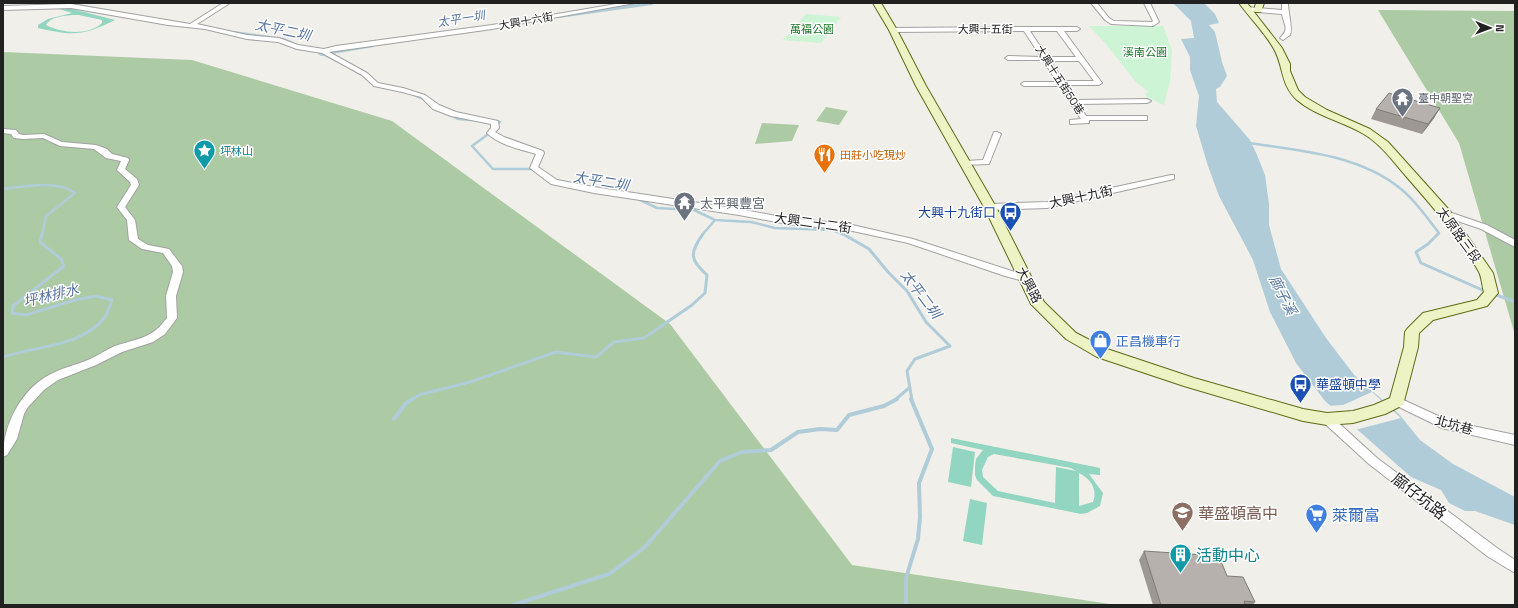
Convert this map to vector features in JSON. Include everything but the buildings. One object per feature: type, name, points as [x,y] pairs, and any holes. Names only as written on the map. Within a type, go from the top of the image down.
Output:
[{"type":"main road","name":"大興路","points":[[877,3],[893,30],[921,86],[990,207],[1038,304],[1071,336],[1102,353],[1245,399],[1302,415],[1331,419],[1370,413],[1394,402]]},
{"type":"main road","name":"太原路三段","points":[[1239,3],[1252,6],[1283,38],[1288,47],[1289,79],[1291,87],[1302,99],[1323,112],[1354,125],[1379,139],[1446,214],[1486,273],[1490,292],[1482,303],[1452,312],[1428,316],[1412,332],[1411,347],[1394,402]]},
{"type":"main road","name":"太原路三段","points":[[1252,6],[1278,48],[1289,79]]},
{"type":"street","points":[[190,26],[227,3]]},
{"type":"street","name":"大興十六街","points":[[324,51],[336,48],[492,27],[632,3]]},
{"type":"street","points":[[1094,3],[1107,19],[1113,23],[1153,24],[1156,22],[1147,3]]},
{"type":"street","points":[[1252,6],[1276,8],[1285,3],[1285,12],[1289,29],[1288,34],[1283,38]]},
{"type":"street","points":[[3,8],[61,5],[190,26],[205,27],[247,37],[279,40],[296,47],[324,51]]},
{"type":"street","points":[[1252,6],[1285,12]]},
{"type":"street","name":"大興十五街50巷","points":[[1026,29],[1086,121],[1073,122]]},
{"type":"street","points":[[1024,84],[1099,84],[1059,29]]},
{"type":"street","name":"大興十五街","points":[[893,30],[1077,29]]},
{"type":"street","name":"大興二十二街","points":[[324,51],[332,58],[369,76],[376,85],[403,90],[423,96],[436,107],[454,114],[488,120],[495,123],[495,128],[491,133],[501,139],[540,153],[534,168],[554,182],[594,190],[739,212],[787,221],[848,228],[910,241],[1024,278]]},
{"type":"street","points":[[1008,58],[1081,59]]},
{"type":"street","points":[[1073,102],[1147,101]]},
{"type":"street","points":[[1084,118],[1144,118]]},
{"type":"street","points":[[3,131],[13,132],[16,136],[44,136],[60,144],[96,148],[104,151],[109,156],[125,160],[121,170],[134,181],[135,185],[121,207],[131,220],[134,240],[145,247],[166,250],[177,266],[178,272],[171,296],[172,318],[161,332],[54,377],[41,386],[24,404],[18,414],[11,439],[3,452]]},
{"type":"street","points":[[965,163],[986,162],[997,134]]},
{"type":"street","name":"大興十九街","points":[[990,207],[1047,205],[1171,177]]},
{"type":"street","points":[[1446,214],[1484,227],[1515,244]]},
{"type":"street","name":"北坑巷","points":[[1394,402],[1446,425],[1515,440]]},
{"type":"street","name":"廍仔坑路","points":[[1331,419],[1368,457],[1492,552],[1515,567]]},
{"type":"green space","points":[[65,7],[115,20],[86,32],[78,33],[60,32],[38,28],[38,25],[48,19],[72,13],[59,9]],"holes":[[[79,15],[102,20],[102,23],[90,30],[75,32],[59,30],[46,25],[50,20],[57,17]]]},
{"type":"green space","points":[[1378,10],[1515,11],[1515,335],[1459,143]]},
{"type":"green space","name":"萬福公園","points":[[806,14],[841,17],[821,43],[783,40]]},
{"type":"green space","name":"溪南公園","points":[[1089,26],[1163,26],[1172,51],[1170,81],[1164,105],[1147,97],[1145,93],[1149,92],[1136,82],[1106,44]]},
{"type":"green space","points":[[3,52],[192,60],[392,121],[670,324],[852,565],[1116,605],[3,605]]},
{"type":"green space","points":[[826,107],[848,111],[839,125],[816,121]]},
{"type":"green space","points":[[762,123],[799,125],[792,141],[755,144]]},
{"type":"green space","points":[[951,438],[1100,468],[1100,475],[1089,474],[1103,493],[1100,506],[1087,513],[1081,514],[993,496],[977,480],[975,475],[976,459],[983,450],[951,443]],"holes":[[[994,454],[1071,468],[1076,471],[1056,467],[1055,503],[998,491],[983,477],[982,470],[988,457]],[[1079,473],[1087,478],[1094,488],[1093,502],[1079,506]]]},
{"type":"green space","points":[[953,447],[975,452],[971,487],[948,482]]},
{"type":"green space","points":[[970,499],[987,503],[982,545],[963,541]]},
{"type":"water","name":"廍子溪","points":[[1173,3],[1204,3],[1215,14],[1219,23],[1209,25],[1215,32],[1227,76],[1220,87],[1216,89],[1217,102],[1250,140],[1257,155],[1265,175],[1269,204],[1269,225],[1281,269],[1326,338],[1355,376],[1399,414],[1420,440],[1453,464],[1515,497],[1515,525],[1475,511],[1465,511],[1449,503],[1441,490],[1411,477],[1325,401],[1296,363],[1270,312],[1253,260],[1219,196],[1208,166],[1196,126],[1199,96],[1190,70],[1190,57],[1181,39],[1194,38],[1191,21]]},
{"type":"pier","points":[[1372,392],[1401,418],[1355,430],[1326,406],[1343,405]]},
{"type":"waterway","name":"太平一圳","points":[[559,16],[652,3]]},
{"type":"waterway","name":"太平二圳","points":[[39,5],[73,4],[105,10]]},
{"type":"waterway","name":"太平二圳","points":[[207,27],[219,29]]},
{"type":"waterway","name":"太平二圳","points":[[234,32],[284,39],[297,45]]},
{"type":"waterway","name":"太平一圳","points":[[321,54],[372,46]]},
{"type":"waterway","name":"太平二圳","points":[[308,47],[337,61]]},
{"type":"waterway","name":"太平二圳","points":[[414,95],[425,100]]},
{"type":"waterway","name":"太平二圳","points":[[450,115],[458,119],[472,120]]},
{"type":"waterway","name":"太平二圳","points":[[495,122],[500,122],[490,129],[487,135],[472,146],[493,169],[535,169]]},
{"type":"waterway","points":[[1248,143],[1288,148],[1348,161],[1367,168],[1385,178],[1412,199],[1439,233],[1428,244],[1416,252],[1421,263],[1487,292]]},
{"type":"waterway","name":"坪林排水","points":[[3,189],[49,185],[59,186],[75,193],[46,216],[42,235]]},
{"type":"waterway","name":"太平二圳","points":[[638,199],[657,208],[694,210],[715,220]]},
{"type":"waterway","points":[[702,235],[715,220]]},
{"type":"waterway","name":"太平二圳","points":[[715,220],[751,222],[775,228],[832,230],[844,235]]},
{"type":"waterway","name":"坪林排水","points":[[3,357],[58,344],[84,334],[95,327],[105,317],[112,300],[96,296],[75,300],[26,315],[12,313],[13,306],[64,266],[61,259],[40,242],[42,234]]},
{"type":"waterway","points":[[411,400],[419,395],[470,382],[556,352],[596,357],[614,342],[644,338],[692,305],[705,293],[707,275],[697,265],[693,256],[695,246],[703,234]]},
{"type":"waterway","name":"太平二圳","points":[[844,235],[869,249],[888,272],[907,291],[926,322],[950,346],[915,359],[907,371],[912,400]]},
{"type":"waterway","points":[[1494,294],[1515,302]]},
{"type":"waterway","points":[[895,400],[909,388]]},
{"type":"waterway","points":[[394,419],[406,403],[413,399]]},
{"type":"waterway","points":[[513,605],[609,574],[644,548],[720,461],[742,452],[771,450],[798,432],[820,429],[837,430],[849,415],[884,406],[897,399]]},
{"type":"waterway","name":"太平二圳","points":[[906,605],[906,578],[918,539],[920,517],[919,483],[932,449],[911,399]]},
{"type":"place","name":"臺中朝聖宮","points":[[1402,118]]},
{"type":"place","name":"坪林山","points":[[205,170]]},
{"type":"place","name":"田莊小吃現炒","points":[[825,174]]},
{"type":"place","name":"太平興豐宮","points":[[685,222]]},
{"type":"place","name":"大興十九街口","points":[[1011,232]]},
{"type":"place","name":"正昌機車行","points":[[1101,360]]},
{"type":"place","name":"華盛頓中學","points":[[1300,404]]},
{"type":"place","name":"華盛頓高中","points":[[1182,532]]},
{"type":"place","name":"萊爾富","points":[[1316,534]]},
{"type":"place","name":"活動中心","points":[[1181,574]]}]
